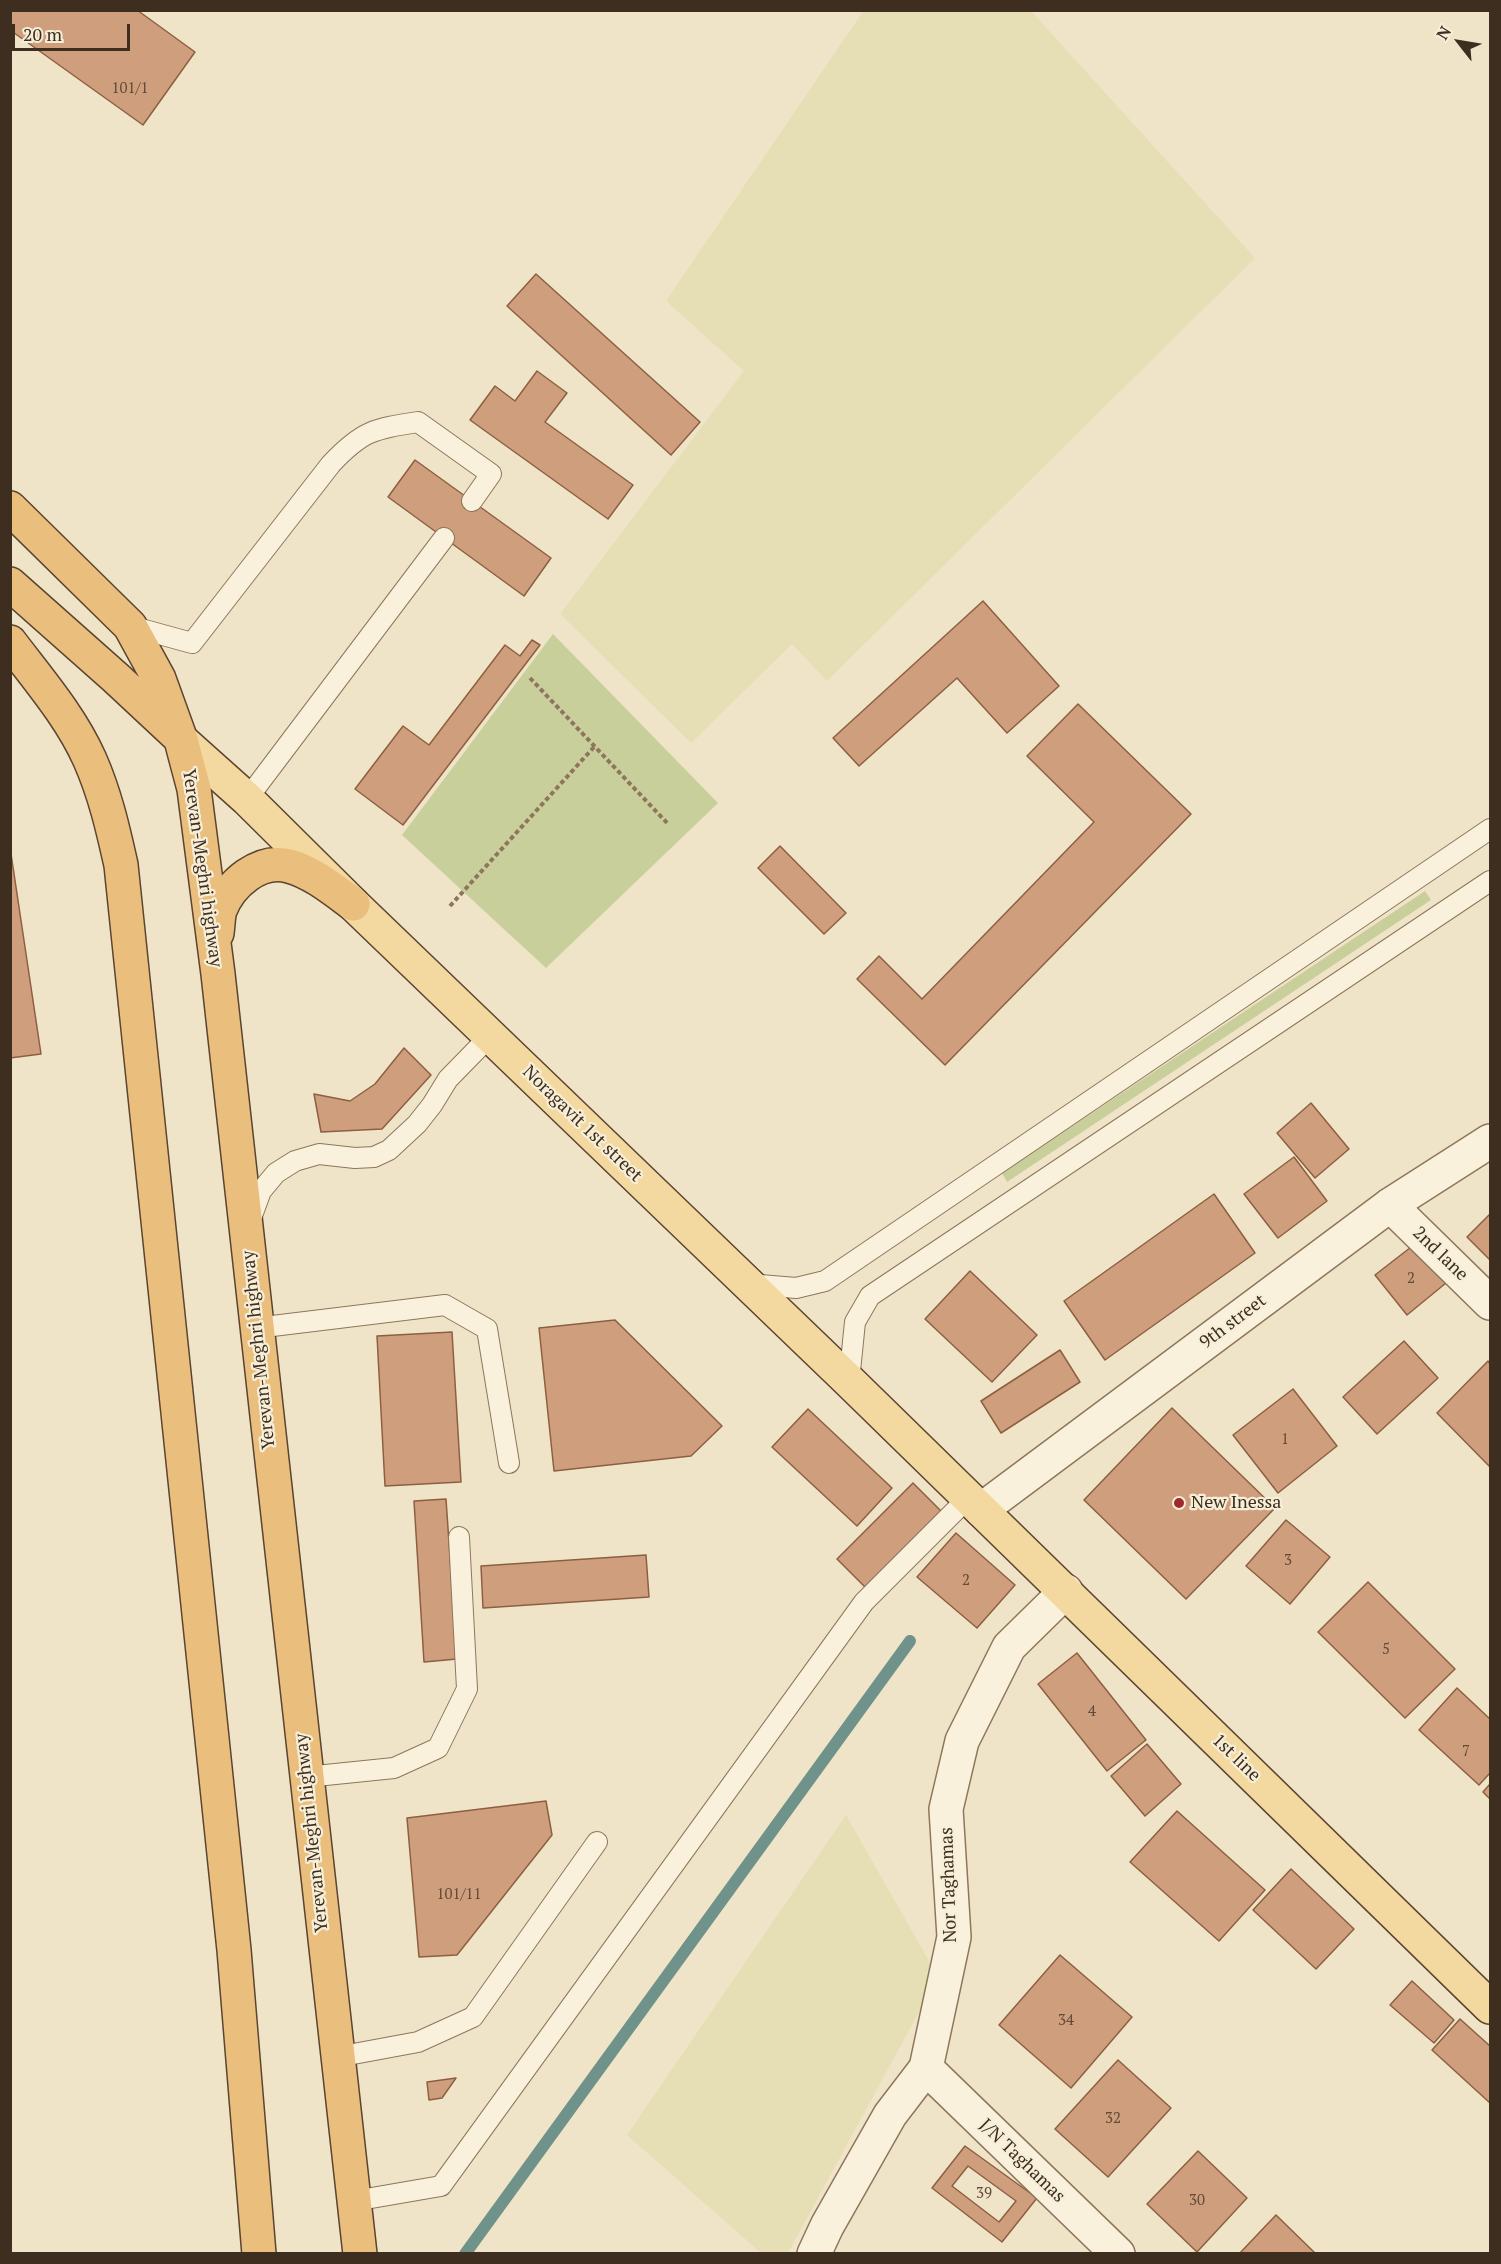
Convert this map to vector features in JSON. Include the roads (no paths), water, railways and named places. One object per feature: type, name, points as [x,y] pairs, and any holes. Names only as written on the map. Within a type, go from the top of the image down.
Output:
[{"type":"highway","name":"Yerevan-Meghri highway","points":[[10,508],[130,626],[159,679],[181,740],[194,789],[218,974],[245,1234],[360,2253]]},
{"type":"highway","points":[[10,584],[116,678],[181,740]]},
{"type":"highway","points":[[10,642],[65,716],[90,759],[108,808],[121,866],[234,1950],[259,2253]]},
{"type":"highway","points":[[218,974],[217,935],[220,911],[234,886],[246,875],[262,868],[289,866],[322,882],[353,904]]},
{"type":"main road","name":"Noragavit 1st street","points":[[181,740],[247,799],[975,1504]]},
{"type":"main road","name":"1st line","points":[[975,1504],[1491,2007]]},
{"type":"street","name":"9th street","points":[[975,1504],[1390,1205],[1491,1141]]},
{"type":"street","name":"2nd lane","points":[[1390,1205],[1491,1303]]},
{"type":"street","name":"Nor Taghamas","points":[[814,2253],[890,2115],[926,2067],[954,1937],[946,1809],[962,1741],[1009,1647],[1066,1591]]},
{"type":"street","name":"J/N Taghamas","points":[[926,2067],[1118,2253]]},
{"type":"lane","points":[[130,626],[192,643],[331,464],[349,446],[371,431],[418,422],[491,474],[472,501]]},
{"type":"lane","points":[[247,799],[444,538]]},
{"type":"lane","points":[[748,1284],[796,1288],[825,1281],[1491,829]]},
{"type":"lane","points":[[849,1381],[855,1322],[870,1296],[1491,881]]},
{"type":"lane","points":[[245,1234],[261,1191],[276,1173],[295,1161],[319,1154],[355,1158],[374,1157],[389,1150],[417,1124],[448,1079],[490,1036]]},
{"type":"lane","points":[[256,1328],[445,1305],[487,1329],[509,1463]]},
{"type":"lane","points":[[354,2201],[441,2186],[864,1602],[975,1504]]},
{"type":"lane","points":[[306,1777],[394,1768],[438,1748],[466,1689],[459,1537]]},
{"type":"lane","points":[[338,2056],[418,2042],[473,2017],[597,1842]]},
{"type":"waterway","points":[[465,2254],[910,1641]]},
{"type":"place","name":"New Inessa","points":[[1179,1503]]}]
